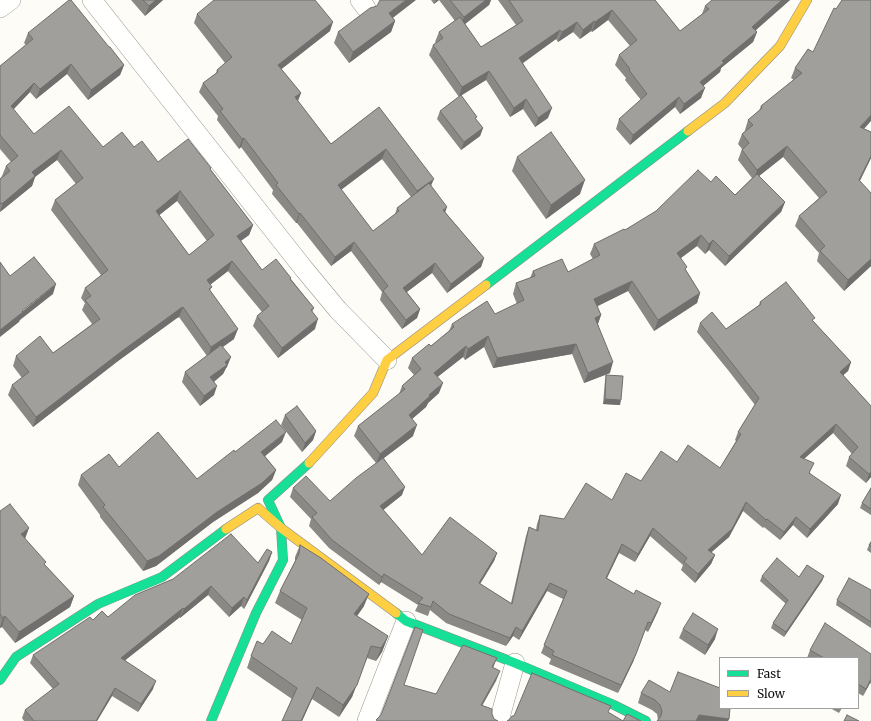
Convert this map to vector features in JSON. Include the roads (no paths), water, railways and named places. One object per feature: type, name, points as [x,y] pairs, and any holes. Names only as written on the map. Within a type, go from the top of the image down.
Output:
[{"type":"street","points":[[0,8],[11,0]]},
{"type":"street","points":[[92,0],[304,269],[338,310],[386,360]]},
{"type":"street","points":[[211,721],[256,613],[283,560],[281,528],[268,500],[309,464],[373,393],[386,360],[726,104],[780,46],[807,0]]},
{"type":"street","points":[[0,680],[16,656],[98,604],[162,577],[221,532],[258,508],[281,528],[406,621],[515,663],[614,705],[646,721]]},
{"type":"street","points":[[367,721],[406,621]]},
{"type":"street","points":[[499,721],[515,663]]}]
